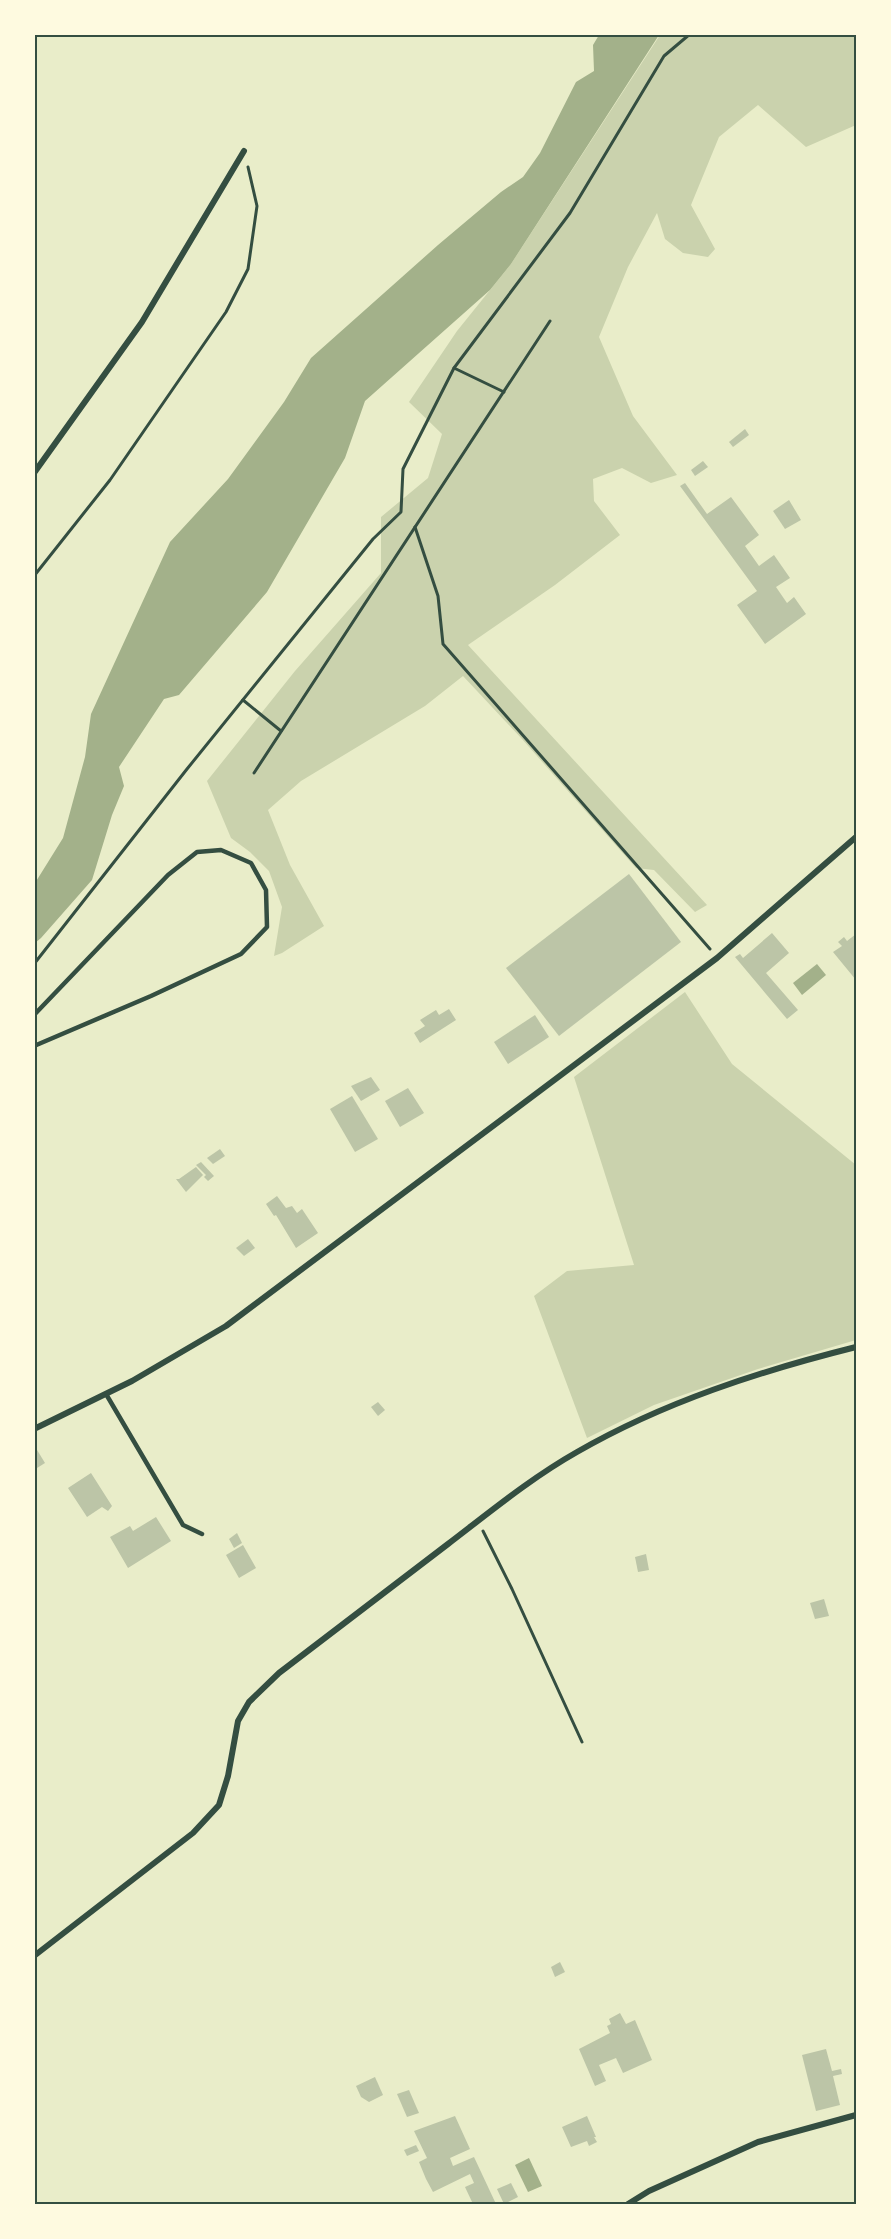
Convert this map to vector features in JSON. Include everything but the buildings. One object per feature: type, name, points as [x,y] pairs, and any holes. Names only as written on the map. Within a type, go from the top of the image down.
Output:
[{"type":"street","points":[[34,472],[142,322],[244,151]]},
{"type":"street","points":[[34,1430],[106,1394],[226,1326],[717,957],[856,837]]},
{"type":"street","points":[[34,1956],[193,1833],[219,1805],[228,1776],[238,1721],[249,1702],[279,1673],[515,1492],[577,1452],[644,1418],[707,1391],[818,1356],[856,1347]]},
{"type":"street","points":[[628,2205],[649,2191],[758,2142],[856,2115]]},
{"type":"lane","points":[[34,1015],[168,875],[197,852],[221,850],[251,863],[266,890],[267,927],[241,954],[151,996],[34,1046]]},
{"type":"lane","points":[[106,1394],[183,1525],[202,1534]]},
{"type":"path","points":[[34,964],[373,539],[401,512],[403,469],[454,368],[570,213],[664,56],[690,34]]},
{"type":"path","points":[[34,576],[116,471],[226,312],[248,269],[257,206],[244,151]]},
{"type":"path","points":[[254,772],[550,321]]},
{"type":"path","points":[[454,368],[504,392]]},
{"type":"path","points":[[416,527],[438,596],[443,644],[717,957]]},
{"type":"path","points":[[243,700],[281,732]]},
{"type":"path","points":[[478,1521],[512,1589],[582,1742]]},
{"type":"shaded area","points":[[599,35],[659,35],[511,264],[490,290],[365,401],[345,458],[267,592],[179,695],[164,699],[119,767],[124,786],[112,815],[92,880],[35,943],[35,883],[63,838],[85,757],[91,714],[170,542],[228,479],[284,402],[311,358],[438,245],[501,192],[523,177],[540,153],[576,82],[594,71],[593,45]]},
{"type":"shaded area","points":[[660,35],[856,35],[856,125],[806,147],[758,105],[719,137],[691,205],[715,249],[708,257],[683,253],[665,239],[657,213],[628,267],[599,337],[633,416],[677,475],[651,483],[622,468],[593,479],[594,501],[620,535],[555,585],[468,645],[707,905],[695,912],[654,870],[636,868],[463,676],[425,706],[301,781],[268,810],[290,865],[324,926],[274,956],[282,907],[269,871],[250,852],[231,838],[207,781],[295,671],[381,573],[381,517],[428,478],[442,434],[409,402],[457,331],[511,264]]},
{"type":"shaded area","points":[[817,964],[826,975],[802,995],[793,983]]},
{"type":"shaded area","points":[[685,992],[732,1064],[856,1165],[856,1340],[758,1369],[654,1405],[587,1438],[534,1296],[567,1271],[634,1265],[574,1077]]},
{"type":"shaded area","points":[[529,2158],[542,2186],[528,2192],[515,2165]]}]
